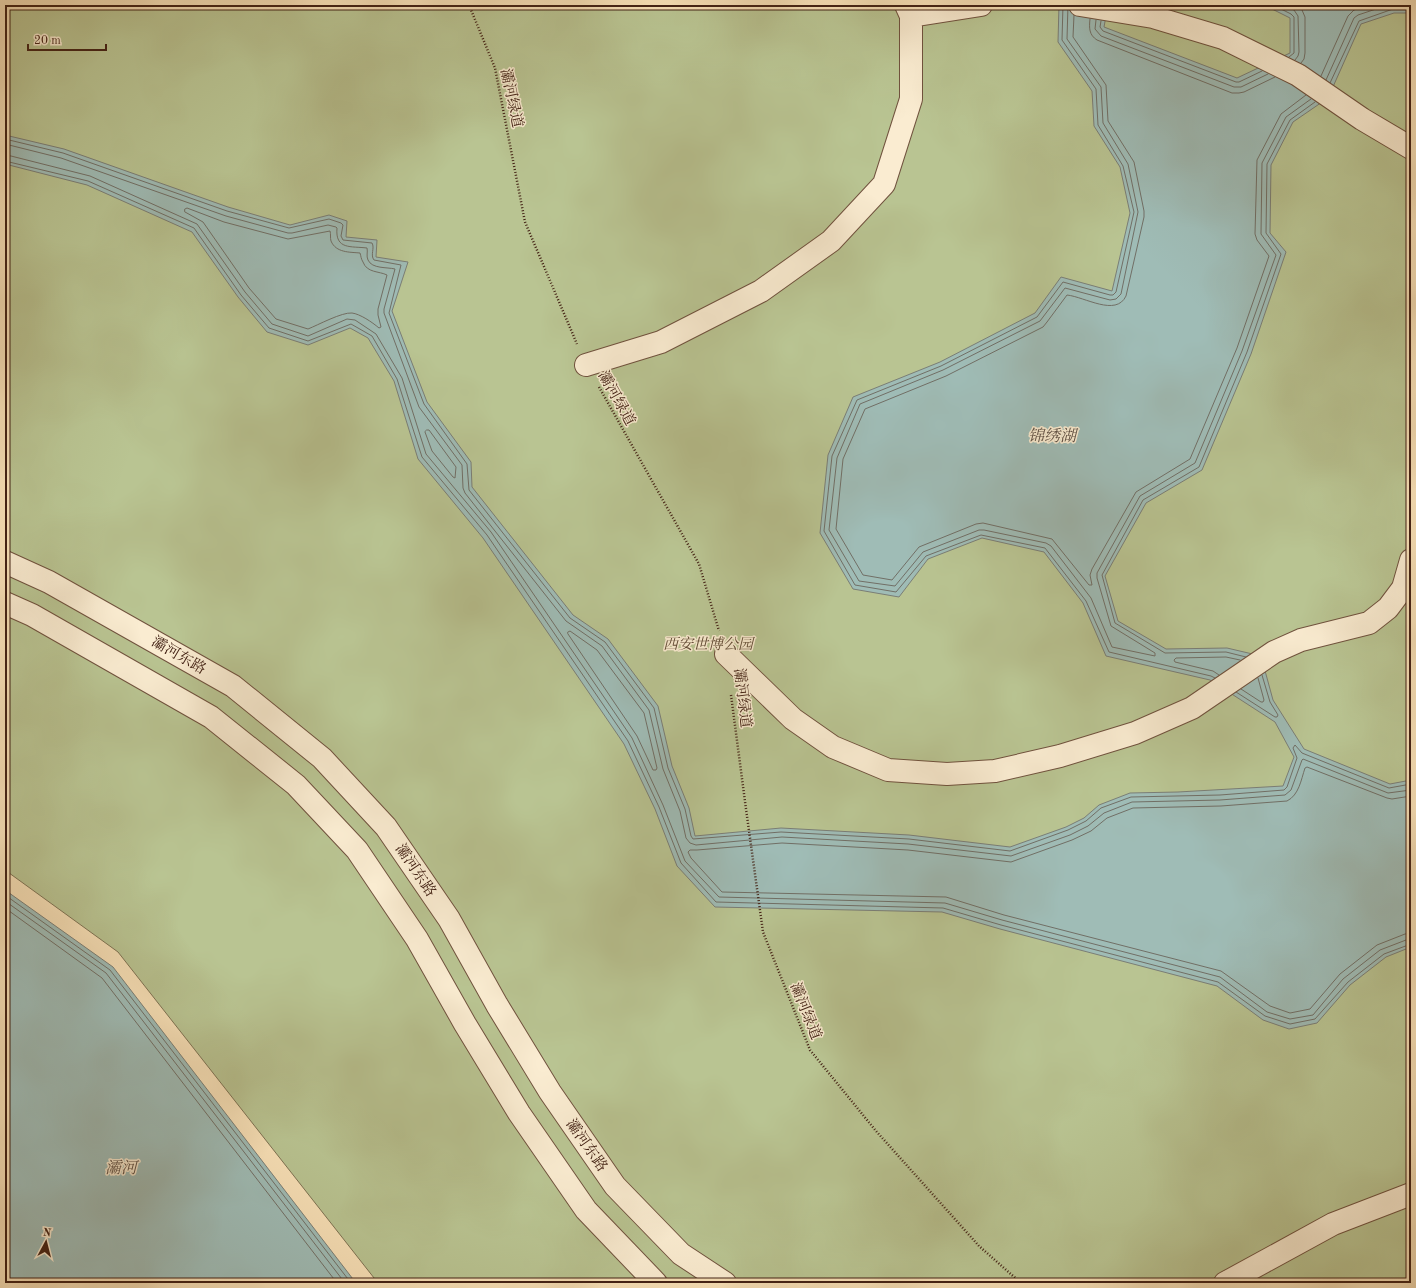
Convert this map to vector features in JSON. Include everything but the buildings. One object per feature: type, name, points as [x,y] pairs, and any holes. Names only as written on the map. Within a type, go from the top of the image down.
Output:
[{"type":"street","points":[[586,365],[661,342],[761,291],[831,241],[884,184],[911,99],[908,10],[981,5]]},
{"type":"street","points":[[1080,5],[1153,17],[1223,38],[1298,75],[1362,119],[1411,148]]},
{"type":"street","points":[[726,654],[793,719],[833,747],[888,770],[947,774],[995,771],[1060,756],[1135,733],[1192,708],[1281,649],[1301,640],[1369,623],[1388,608],[1404,588],[1411,560]]},
{"type":"street","name":"灞河东路","points":[[5,562],[49,582],[233,686],[322,758],[386,827],[449,919],[497,1005],[550,1092],[615,1186],[681,1254],[725,1283]]},
{"type":"street","points":[[5,604],[32,616],[211,717],[296,785],[357,850],[417,939],[518,1113],[586,1210],[656,1283]]},
{"type":"street","points":[[1225,1283],[1333,1224],[1411,1194]]},
{"type":"path","name":"灞河绿道","points":[[469,5],[495,68],[525,222],[586,365],[699,564],[726,654]]},
{"type":"path","name":"灞河绿道","points":[[731,693],[763,932],[810,1050],[876,1131],[979,1246],[1021,1283]]},
{"type":"green space","name":"西安世博公园","points":[[5,5],[1411,5],[1411,1283],[378,1283],[118,952],[5,870]]},
{"type":"water","name":"锦绣湖","points":[[1059,5],[1108,5],[1104,27],[1237,78],[1290,53],[1290,18],[1264,5],[1411,5],[1411,13],[1394,13],[1361,24],[1328,98],[1293,122],[1271,165],[1270,233],[1286,252],[1251,354],[1202,470],[1146,503],[1105,576],[1118,621],[1166,649],[1227,648],[1261,656],[1273,700],[1304,749],[1390,784],[1411,780],[1411,947],[1386,957],[1350,985],[1317,1023],[1289,1029],[1263,1020],[1217,986],[1000,929],[942,912],[715,907],[677,866],[655,809],[624,744],[483,538],[418,459],[394,381],[368,338],[350,328],[308,345],[267,332],[238,297],[192,232],[87,185],[5,164],[5,135],[64,149],[228,207],[290,225],[329,215],[347,221],[346,237],[377,240],[376,257],[408,262],[392,311],[427,402],[471,462],[472,487],[573,615],[608,639],[658,706],[672,766],[689,808],[695,836],[781,828],[909,835],[1010,847],[1066,827],[1084,818],[1099,805],[1130,793],[1283,786],[1294,757],[1275,722],[1210,680],[1106,656],[1083,603],[1044,552],[982,538],[928,559],[899,597],[853,589],[820,533],[828,455],[853,397],[940,362],[1035,313],[1061,277],[1112,291],[1130,213],[1120,167],[1094,126],[1092,91],[1058,42]]},
{"type":"water","name":"灞河","points":[[5,890],[113,967],[356,1283],[5,1283]]}]
